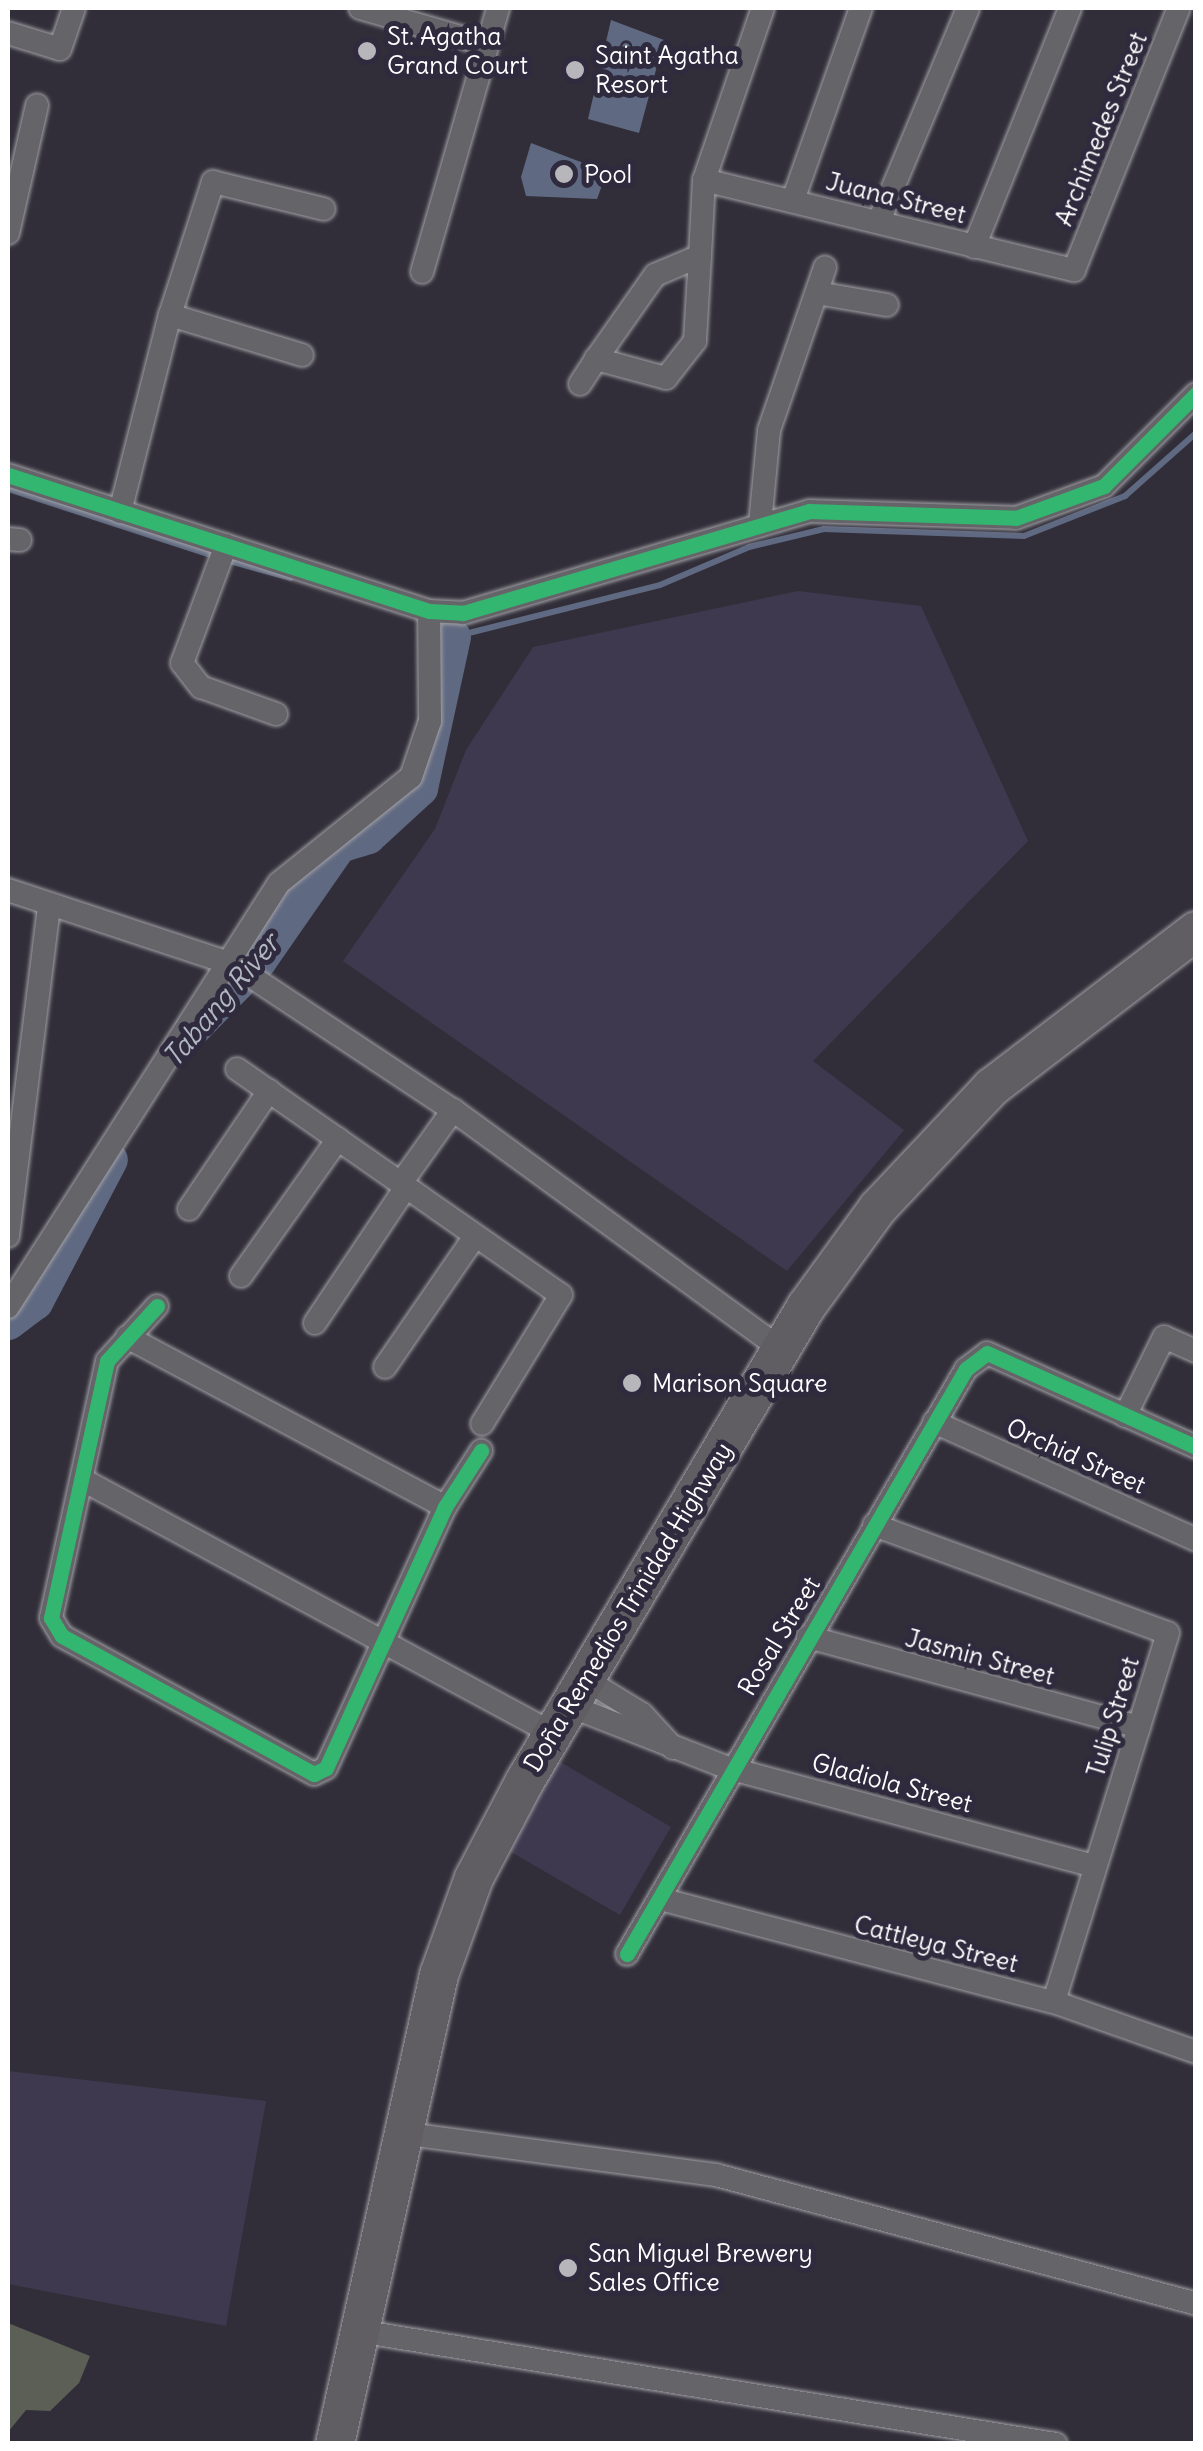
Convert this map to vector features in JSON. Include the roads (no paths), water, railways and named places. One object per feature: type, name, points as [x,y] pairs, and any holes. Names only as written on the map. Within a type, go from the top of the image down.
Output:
[{"type":"highway","name":"Doña Remedios Trinidad Highway","points":[[334,2444],[401,2132],[456,1925],[570,1707],[781,1349],[878,1208],[992,1086],[1196,931]]},
{"type":"street","points":[[8,34],[60,49],[74,8]]},
{"type":"street","points":[[360,8],[488,45]]},
{"type":"street","points":[[422,272],[498,8]]},
{"type":"street","points":[[596,359],[666,378],[694,342],[704,180],[763,8]]},
{"type":"street","points":[[794,200],[861,8]]},
{"type":"street","points":[[879,221],[968,8]]},
{"type":"street","points":[[974,247],[1070,8]]},
{"type":"street","name":"Archimedes Street","points":[[1074,270],[1179,8]]},
{"type":"street","points":[[8,233],[19,130],[37,106]]},
{"type":"street","name":"Juana Street","points":[[704,180],[1074,270]]},
{"type":"street","points":[[120,512],[170,314],[213,182],[324,209]]},
{"type":"street","points":[[580,384],[654,275],[700,256]]},
{"type":"street","points":[[760,524],[769,430],[825,267]]},
{"type":"street","points":[[817,293],[887,305]]},
{"type":"street","points":[[170,314],[302,355]]},
{"type":"street","points":[[8,475],[120,512],[223,554],[428,611],[463,613],[808,511],[1016,518],[1104,486],[1196,394]]},
{"type":"street","points":[[223,554],[182,663],[202,687],[276,714]]},
{"type":"street","points":[[8,1307],[279,882],[411,777],[430,715],[428,611]]},
{"type":"street","points":[[8,890],[227,963],[265,984],[453,1110],[781,1349]]},
{"type":"street","points":[[8,1236],[49,905]]},
{"type":"street","points":[[237,1069],[560,1295],[482,1424]]},
{"type":"street","points":[[189,1209],[269,1091]]},
{"type":"street","points":[[315,1323],[453,1110]]},
{"type":"street","points":[[241,1276],[338,1140]]},
{"type":"street","points":[[385,1367],[476,1236]]},
{"type":"street","points":[[158,1306],[107,1360],[52,1618],[62,1636],[314,1774],[326,1768],[444,1507],[481,1451]]},
{"type":"street","points":[[127,1337],[444,1507]]},
{"type":"street","points":[[1196,1351],[1164,1337],[1125,1416],[1196,1447]]},
{"type":"street","name":"Rosal Street","points":[[627,1954],[728,1768],[934,1422],[988,1354],[1125,1416]]},
{"type":"street","name":"Orchid Street","points":[[934,1422],[1196,1540]]},
{"type":"street","name":"Gladiola Street","points":[[83,1480],[384,1642],[570,1707],[642,1714],[675,1750],[728,1768],[1095,1866]]},
{"type":"street","name":"Tulip Street","points":[[874,1525],[1168,1633],[1054,2002]]},
{"type":"street","name":"Jasmin Street","points":[[808,1637],[1138,1727]]},
{"type":"street","name":"Cattleya Street","points":[[660,1899],[1054,2002],[1196,2052]]},
{"type":"street","points":[[401,2132],[716,2175],[1196,2304]]},
{"type":"street","points":[[358,2330],[1056,2444]]},
{"type":"water","points":[[611,20],[664,40],[639,133],[588,119]]},
{"type":"water","name":"Pool","points":[[531,143],[607,172],[597,199],[526,196],[521,177]]},
{"type":"waterway","points":[[439,630],[453,637],[660,585],[749,547],[824,529],[1024,536],[1125,496],[1196,433]]},
{"type":"waterway","points":[[8,489],[214,556]]},
{"type":"waterway","points":[[226,560],[291,578]]},
{"type":"waterway","name":"Tabang River","points":[[191,1030],[259,960],[339,845],[368,836],[420,788],[453,637]]},
{"type":"waterway","name":"Tabang River","points":[[8,1322],[35,1302],[110,1159]]},
{"type":"place","name":"St. Agatha Grand Court","points":[[367,51]]},
{"type":"place","name":"Saint Agatha Resort","points":[[575,70]]},
{"type":"place","name":"Pool","points":[[564,174]]},
{"type":"place","name":"Marison Square","points":[[632,1383]]},
{"type":"place","name":"San Miguel Brewery Sales Office","points":[[568,2268]]}]
